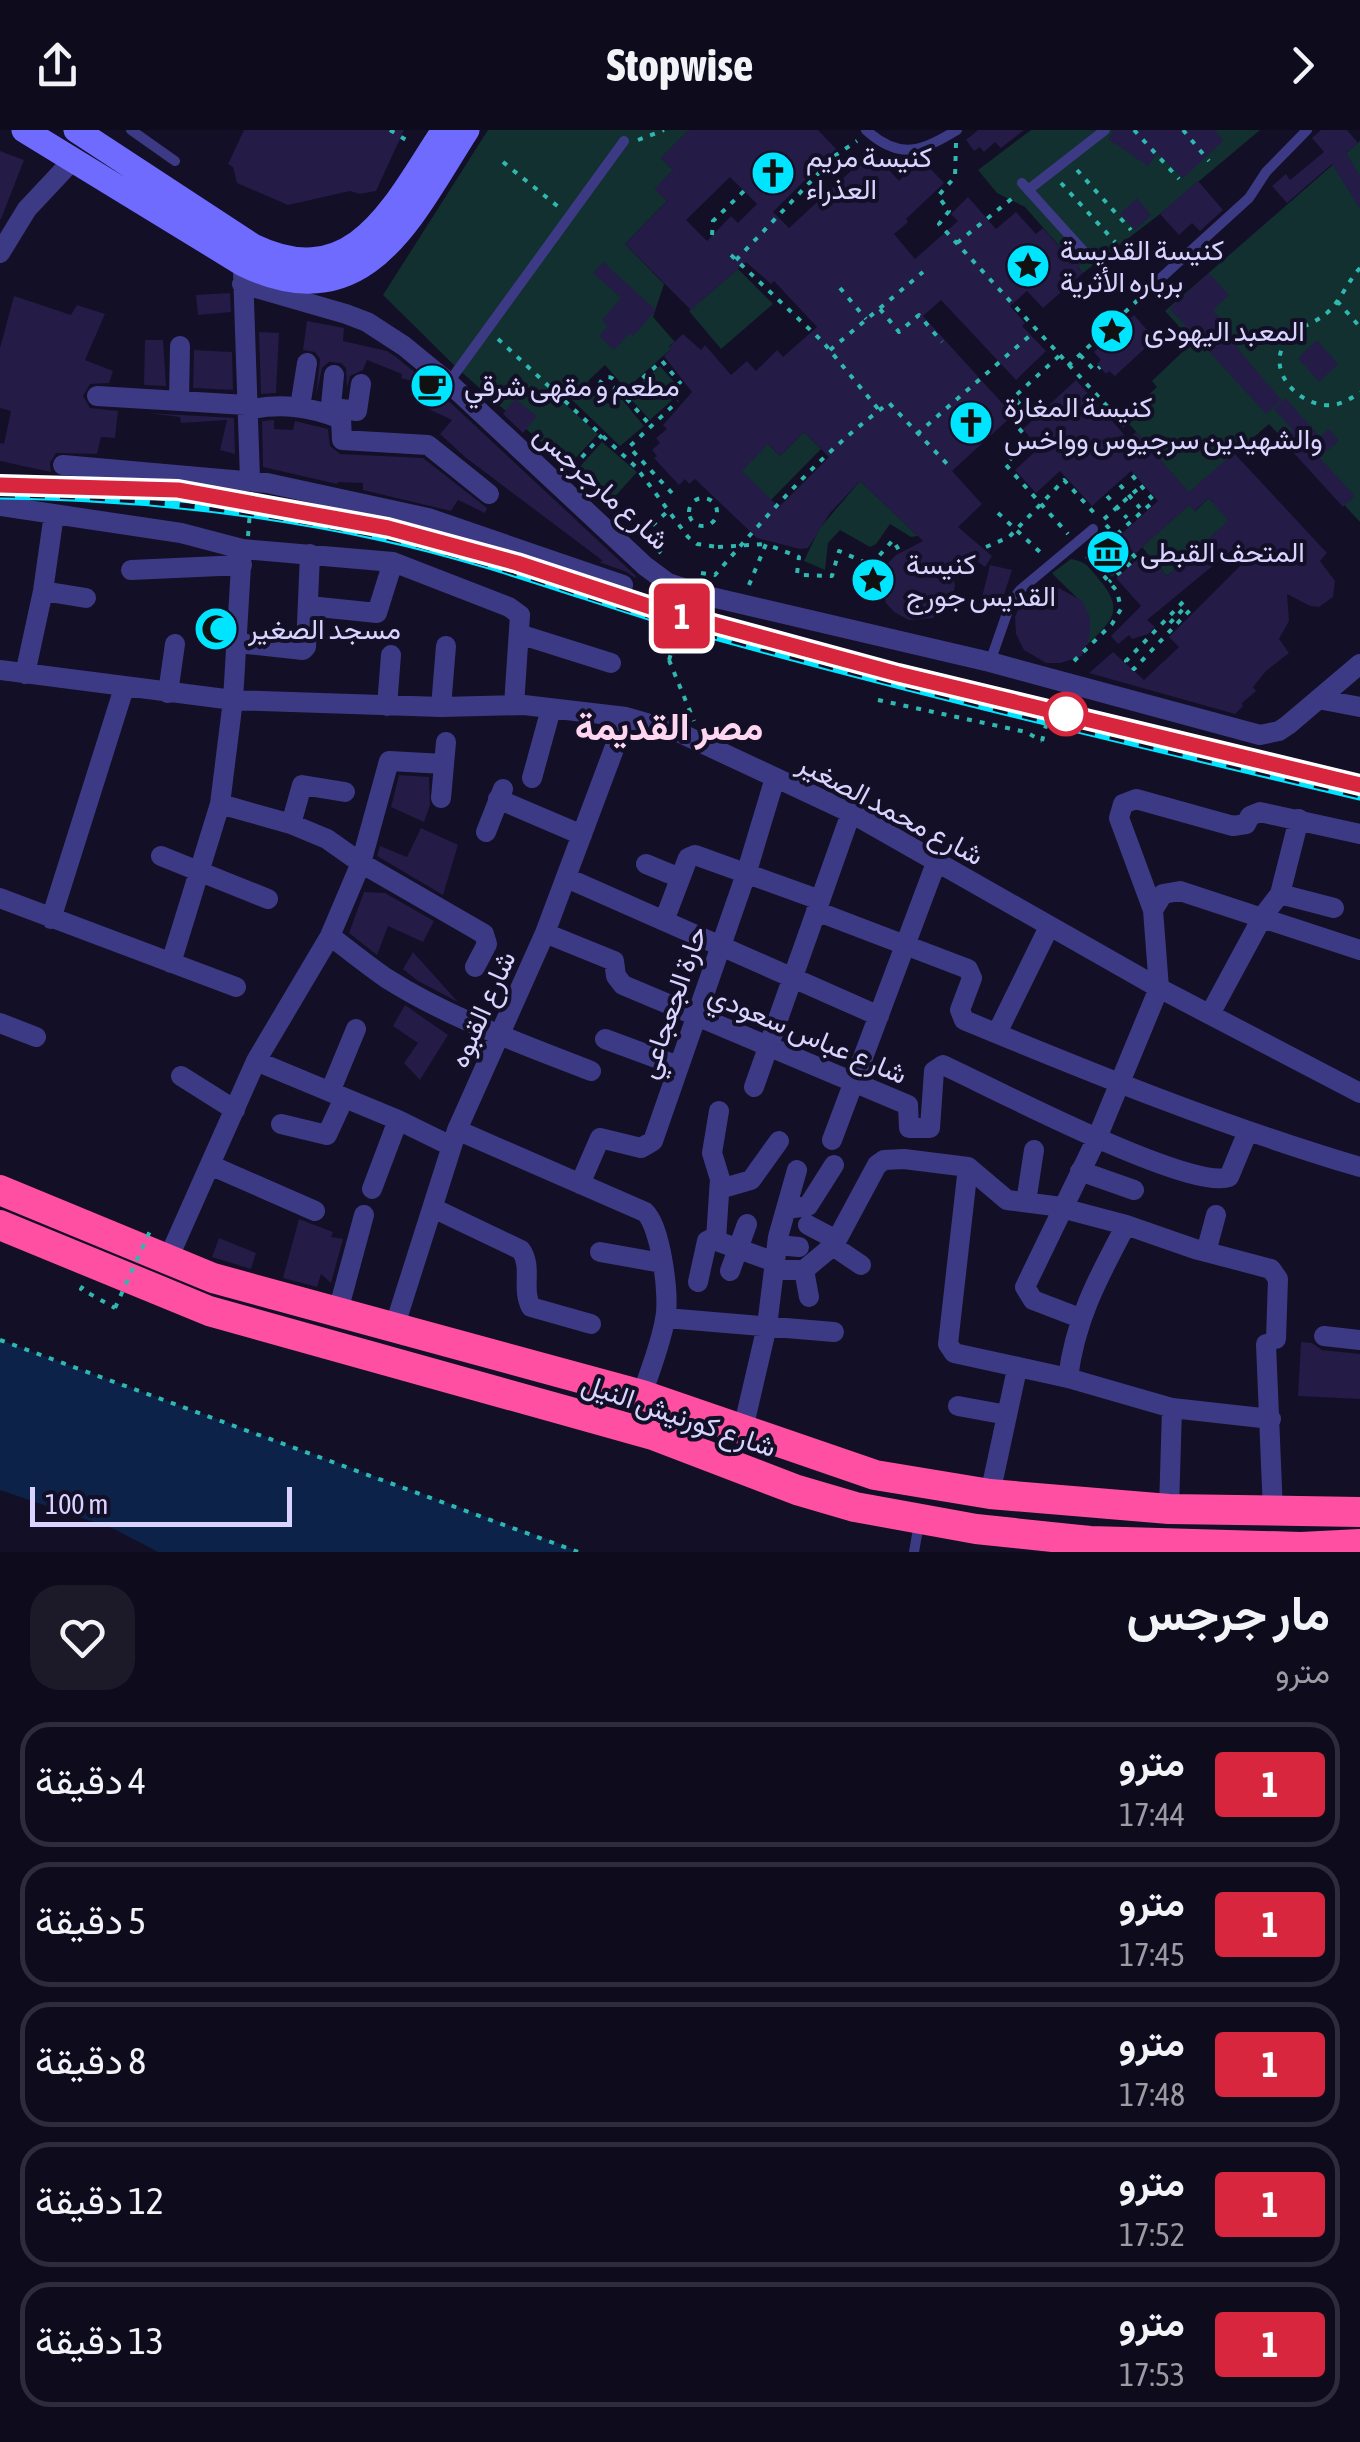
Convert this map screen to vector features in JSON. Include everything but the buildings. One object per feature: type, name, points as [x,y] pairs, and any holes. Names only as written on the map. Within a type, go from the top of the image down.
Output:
[{"type":"highway","name":"شارع كورنيش النيل","points":[[0,1190],[214,1278],[642,1395],[875,1475],[990,1494],[1169,1508],[1360,1512]]},
{"type":"highway","name":"شارع كورنيش النيل","points":[[0,1225],[209,1311],[653,1435],[797,1490],[854,1507],[919,1521],[1090,1541],[1300,1549],[1360,1544]]},
{"type":"main road","points":[[24,130],[246,265],[302,283],[322,282],[362,268],[396,238],[467,130]]},
{"type":"main road","points":[[76,130],[246,265],[324,258],[349,250],[385,218],[444,130]]},
{"type":"street","points":[[0,253],[27,208],[72,160]]},
{"type":"street","points":[[246,265],[246,408],[251,484]]},
{"type":"street","name":"شارع مارجرجس","points":[[246,265],[366,322],[404,346],[448,382],[617,543],[668,582],[741,606],[990,662],[1251,734],[1279,731],[1318,700]]},
{"type":"street","points":[[179,401],[180,346]]},
{"type":"street","points":[[300,407],[307,363]]},
{"type":"street","points":[[334,375],[334,416],[342,440],[428,445],[488,494]]},
{"type":"street","points":[[334,416],[340,410],[357,410],[360,384]]},
{"type":"street","points":[[98,396],[246,408],[300,407],[334,416]]},
{"type":"street","points":[[63,466],[251,484],[428,518],[623,586]]},
{"type":"street","points":[[0,506],[181,533],[244,550],[393,562],[509,607],[520,624],[611,663]]},
{"type":"street","points":[[25,674],[44,592],[54,514]]},
{"type":"street","points":[[131,570],[244,550]]},
{"type":"street","points":[[170,963],[220,804],[233,700],[244,550]]},
{"type":"street","points":[[237,643],[303,650],[308,643],[310,554]]},
{"type":"street","points":[[309,606],[377,613],[393,562]]},
{"type":"street","points":[[44,592],[86,598]]},
{"type":"street","points":[[514,705],[520,624]]},
{"type":"street","points":[[168,693],[175,644]]},
{"type":"street","points":[[441,707],[446,646]]},
{"type":"street","points":[[387,706],[391,655]]},
{"type":"street","points":[[1318,700],[1360,664]]},
{"type":"street","name":"شارع محمد الصغير","points":[[0,670],[233,700],[551,708],[626,717],[678,732],[851,814],[1158,988],[1360,1093]]},
{"type":"street","points":[[51,919],[124,688]]},
{"type":"street","points":[[1318,700],[1360,707]]},
{"type":"street","points":[[532,778],[551,708]]},
{"type":"street","name":"شارع القبوه","points":[[395,1326],[454,1138],[545,933],[626,717]]},
{"type":"street","points":[[441,798],[446,742]]},
{"type":"street","points":[[168,1259],[256,1061],[330,936],[361,863],[389,760],[444,764]]},
{"type":"street","name":"حارة الجعجاعي","points":[[580,1184],[600,1138],[641,1148],[653,1141],[776,778]]},
{"type":"street","points":[[290,824],[302,785],[345,792]]},
{"type":"street","points":[[486,832],[501,793],[582,835]]},
{"type":"street","points":[[1080,1318],[1033,1300],[1026,1292],[1027,1282],[1097,1138],[1158,988],[1152,910],[1119,818],[1123,804],[1136,800],[1233,826],[1246,824],[1250,816],[1260,812],[1360,834]]},
{"type":"street","points":[[220,804],[328,839],[361,863],[484,934],[486,944],[476,967]]},
{"type":"street","points":[[754,1087],[851,814]]},
{"type":"street","points":[[1210,1014],[1263,916],[1280,894],[1299,819]]},
{"type":"street","points":[[664,921],[688,858],[695,855],[747,871],[970,972],[972,978],[960,1014],[964,1020],[1120,1084],[1360,1167]]},
{"type":"street","points":[[160,856],[268,898]]},
{"type":"street","points":[[832,1140],[936,863]]},
{"type":"street","points":[[646,864],[680,878]]},
{"type":"street","points":[[566,878],[879,1016]]},
{"type":"street","points":[[1152,910],[1163,894],[1180,891],[1360,950]]},
{"type":"street","points":[[1280,894],[1334,908]]},
{"type":"street","points":[[0,898],[236,987]]},
{"type":"street","points":[[997,1034],[1050,927]]},
{"type":"street","name":"شارع عباس سعودي","points":[[545,933],[611,958],[616,963],[618,982],[908,1105],[908,1127],[928,1129],[934,1071],[942,1065],[1154,1162],[1223,1180],[1229,1177],[1248,1131]]},
{"type":"street","points":[[330,936],[386,978],[502,1036],[590,1071]]},
{"type":"street","points":[[0,1023],[36,1037]]},
{"type":"street","points":[[281,1124],[327,1135],[356,1029]]},
{"type":"street","points":[[605,1038],[678,1066]]},
{"type":"street","points":[[256,1061],[398,1120],[580,1184],[646,1212],[652,1218],[662,1262],[666,1318],[642,1395]]},
{"type":"street","points":[[181,1076],[234,1110]]},
{"type":"street","points":[[716,1239],[720,1179],[712,1154],[719,1111]]},
{"type":"street","points":[[372,1189],[398,1120]]},
{"type":"street","points":[[720,1189],[751,1180],[779,1141]]},
{"type":"street","points":[[1026,1202],[1034,1150]]},
{"type":"street","points":[[804,1270],[833,1245],[877,1165],[884,1160],[904,1159],[968,1167],[1002,1198],[1126,1224],[1206,1252],[1271,1269],[1277,1275],[1270,1418],[1274,1512]]},
{"type":"street","points":[[210,1164],[314,1210]]},
{"type":"street","points":[[786,1208],[808,1206],[834,1165]]},
{"type":"street","points":[[968,1167],[948,1344],[954,1353],[1068,1378],[1172,1408],[1270,1418]]},
{"type":"street","points":[[744,1429],[767,1326],[775,1259],[797,1170]]},
{"type":"street","points":[[1080,1171],[1134,1190]]},
{"type":"street","points":[[433,1208],[521,1250],[527,1260],[526,1296],[531,1306],[591,1324]]},
{"type":"street","points":[[338,1311],[364,1215]]},
{"type":"street","points":[[1206,1252],[1216,1215]]},
{"type":"street","points":[[730,1271],[747,1224]]},
{"type":"street","points":[[1068,1378],[1080,1318],[1126,1224]]},
{"type":"street","points":[[808,1226],[829,1236],[833,1245],[860,1265]]},
{"type":"street","points":[[698,1282],[707,1241],[716,1239],[804,1270]]},
{"type":"street","points":[[775,1259],[799,1246]]},
{"type":"street","points":[[600,1252],[662,1262]]},
{"type":"street","points":[[804,1270],[809,1297]]},
{"type":"street","points":[[666,1318],[834,1332]]},
{"type":"street","points":[[1324,1336],[1360,1340]]},
{"type":"street","points":[[990,1494],[1017,1369]]},
{"type":"street","points":[[958,1406],[1007,1415]]},
{"type":"street","points":[[1169,1508],[1172,1408]]},
{"type":"lane","points":[[131,130],[175,161]]},
{"type":"lane","points":[[866,130],[888,146],[903,150],[932,145],[958,130]]},
{"type":"lane","points":[[1088,256],[1025,186],[1067,159],[1091,134],[1105,130]]},
{"type":"lane","points":[[1149,289],[1249,198],[1266,172],[1307,130]]},
{"type":"lane","points":[[448,382],[624,140]]},
{"type":"lane","points":[[990,662],[1011,602],[1020,590],[1093,529]]},
{"type":"lane","points":[[914,1552],[919,1521]]},
{"type":"path","points":[[624,140],[644,139],[664,130]]},
{"type":"path","points":[[1134,130],[1180,179]]},
{"type":"path","points":[[1183,130],[1209,161]]},
{"type":"path","points":[[853,145],[836,155],[734,257],[830,350],[879,410]]},
{"type":"path","points":[[956,145],[956,178],[938,196],[949,211],[939,224],[1130,431]]},
{"type":"path","points":[[1067,159],[1130,230]]},
{"type":"path","points":[[503,162],[569,216]]},
{"type":"path","points":[[1050,172],[1115,242]]},
{"type":"path","points":[[957,244],[1025,186]]},
{"type":"path","points":[[712,235],[714,221],[744,191]]},
{"type":"path","points":[[1360,268],[1325,314],[1289,337],[1281,350],[1280,370],[1296,393],[1314,404],[1340,404],[1360,392]]},
{"type":"path","points":[[830,350],[923,272]]},
{"type":"path","points":[[840,288],[867,320]]},
{"type":"path","points":[[1068,366],[1149,289]]},
{"type":"path","points":[[1337,301],[1360,326]]},
{"type":"path","points":[[880,309],[899,332],[920,314],[942,342]]},
{"type":"path","points":[[487,330],[642,474],[682,530],[697,544],[766,544],[798,557],[797,574],[832,576],[839,551],[871,565]]},
{"type":"path","points":[[917,434],[1035,331]]},
{"type":"path","points":[[1080,355],[1095,371],[1100,367]]},
{"type":"path","points":[[1059,356],[1014,397],[1027,412],[1014,424],[1030,441],[1005,464],[1120,597],[1119,615],[1074,661]]},
{"type":"path","points":[[624,395],[662,361],[681,384]]},
{"type":"path","points":[[616,387],[651,426]]},
{"type":"path","points":[[672,493],[628,447],[678,401]]},
{"type":"path","points":[[690,570],[715,575],[825,453],[889,403],[952,468]]},
{"type":"path","points":[[573,468],[602,435]]},
{"type":"path","points":[[642,474],[648,468]]},
{"type":"path","points":[[1115,535],[1154,501],[1131,474]]},
{"type":"path","points":[[986,547],[1002,542],[1016,530],[1064,480],[1136,558],[1110,582]]},
{"type":"path","points":[[244,550],[251,484]]},
{"type":"path","points":[[1120,485],[1140,508]]},
{"type":"path","points":[[1108,516],[1142,486]]},
{"type":"path","points":[[1107,496],[1128,518]]},
{"type":"path","points":[[702,498],[712,501],[718,510],[716,520],[707,526],[693,521],[689,512],[693,502],[702,498]]},
{"type":"path","points":[[663,555],[643,534],[668,510]]},
{"type":"path","points":[[998,513],[1052,563]]},
{"type":"path","points":[[682,530],[693,521]]},
{"type":"path","points":[[882,592],[867,587],[871,565],[893,540],[900,552]]},
{"type":"path","points":[[749,586],[766,544]]},
{"type":"path","points":[[686,602],[669,660],[688,704]]},
{"type":"path","points":[[1170,623],[1134,669],[1129,666],[1126,661],[1186,606]]},
{"type":"path","points":[[1146,641],[1154,648]]},
{"type":"path","points":[[878,700],[1026,732],[1042,742],[1053,698],[1072,708]]},
{"type":"path","points":[[81,1289],[115,1308],[150,1231]]},
{"type":"path","points":[[0,1340],[578,1552]]},
{"type":"green space","points":[[488,130],[689,130],[661,158],[673,170],[655,189],[667,201],[625,244],[664,284],[653,317],[675,342],[626,389],[605,365],[588,381],[611,406],[620,397],[644,426],[620,446],[569,397],[562,401],[598,434],[568,466],[458,369],[383,295]]},
{"type":"green space","points":[[1031,130],[1260,130],[1083,273],[1025,207],[997,193],[978,170]]},
{"type":"green space","points":[[1360,141],[1360,522],[1269,424],[1189,493],[1124,418],[1157,387],[1152,381],[1193,342],[1165,311]]},
{"type":"green space","points":[[738,269],[773,304],[721,349],[689,311]]},
{"type":"green space","points":[[660,366],[682,391],[650,420],[627,395]]},
{"type":"green space","points":[[804,432],[821,449],[771,500],[705,437],[768,444],[780,456]]},
{"type":"green space","points":[[602,442],[637,472],[610,502],[575,472]]},
{"type":"green space","points":[[860,481],[918,536],[911,537],[890,524],[870,547],[840,530],[828,543],[825,570],[804,561],[819,529]]},
{"type":"green space","points":[[1209,498],[1212,502],[1247,505],[1167,576],[1142,547],[1189,505],[1195,511]]},
{"type":"green space","points":[[1096,531],[1111,543],[1116,539],[1133,558],[1112,577],[1093,550]]},
{"type":"green space","points":[[1071,559],[1092,570],[1107,589],[1113,609],[1107,624],[1081,651],[1087,637],[1088,615],[1052,573]]},
{"type":"water","points":[[0,1340],[578,1552],[158,1552],[114,1529],[0,1490]]},
{"type":"railway","points":[[0,495],[192,506],[382,537],[802,659],[1360,796]]},
{"type":"metro line","name":"1","points":[[0,485],[178,490],[388,528],[517,563],[654,608],[898,674],[1360,785]]},
{"type":"place","name":"كنيسة مريم العذراء","points":[[773,173]]},
{"type":"place","name":"كنيسة القديسة برباره الأثرية","points":[[1028,266]]},
{"type":"place","name":"المعبد اليهودى","points":[[1112,331]]},
{"type":"place","name":"مطعم و مقهى شرقي","points":[[432,386]]},
{"type":"place","name":"كنيسة المغارة والشهيدين سرجيوس وواخس","points":[[971,423]]},
{"type":"place","name":"المتحف القبطى","points":[[1108,552]]},
{"type":"place","name":"كنيسة القديس جورج","points":[[873,580]]},
{"type":"place","name":"مسجد الصغير","points":[[216,629]]},
{"type":"district","name":"مصر القديمة","points":[[669,726]]}]
